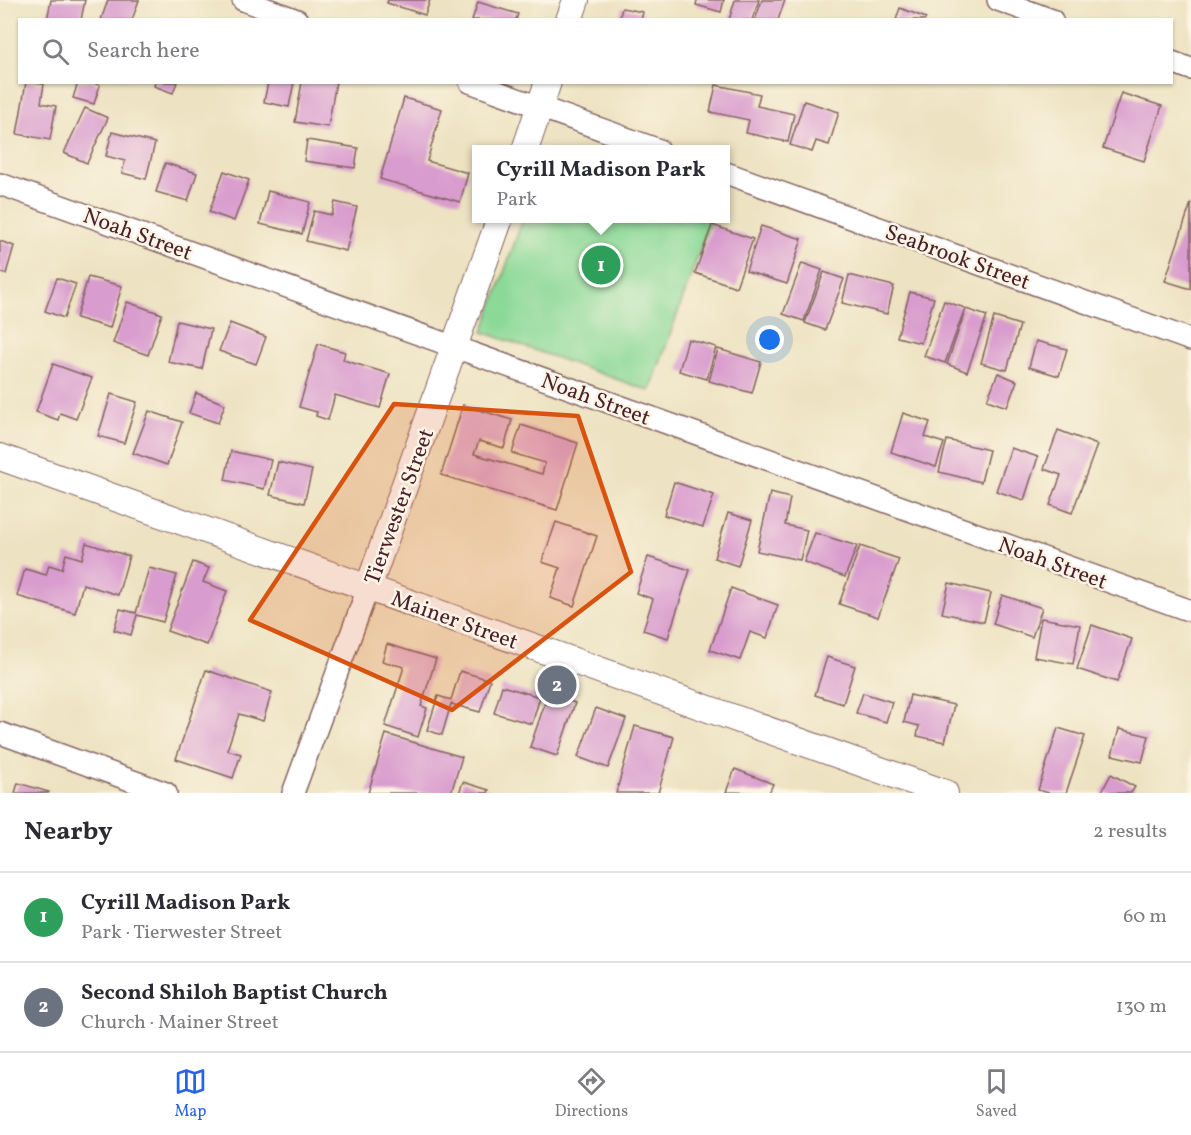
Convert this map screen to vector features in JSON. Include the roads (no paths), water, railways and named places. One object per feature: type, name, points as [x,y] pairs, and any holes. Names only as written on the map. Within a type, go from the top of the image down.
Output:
[{"type":"street","points":[[243,0],[292,18]]},
{"type":"street","points":[[570,18],[576,0]]},
{"type":"street","points":[[998,0],[1047,18]]},
{"type":"street","points":[[1173,62],[1191,69]]},
{"type":"street","points":[[476,84],[645,145]]},
{"type":"street","points":[[527,145],[547,84]]},
{"type":"street","name":"Seabrook Street","points":[[730,174],[1191,340]]},
{"type":"street","name":"Noah Street","points":[[0,184],[1191,612]]},
{"type":"street","name":"Tierwester Street","points":[[293,793],[499,223]]},
{"type":"street","name":"Mainer Street","points":[[0,457],[945,793]]},
{"type":"street","points":[[0,733],[166,793]]},
{"type":"place","name":"Cyrill Madison Park","points":[[601,265]]},
{"type":"place","name":"Second Shiloh Baptist Church","points":[[557,685]]}]
